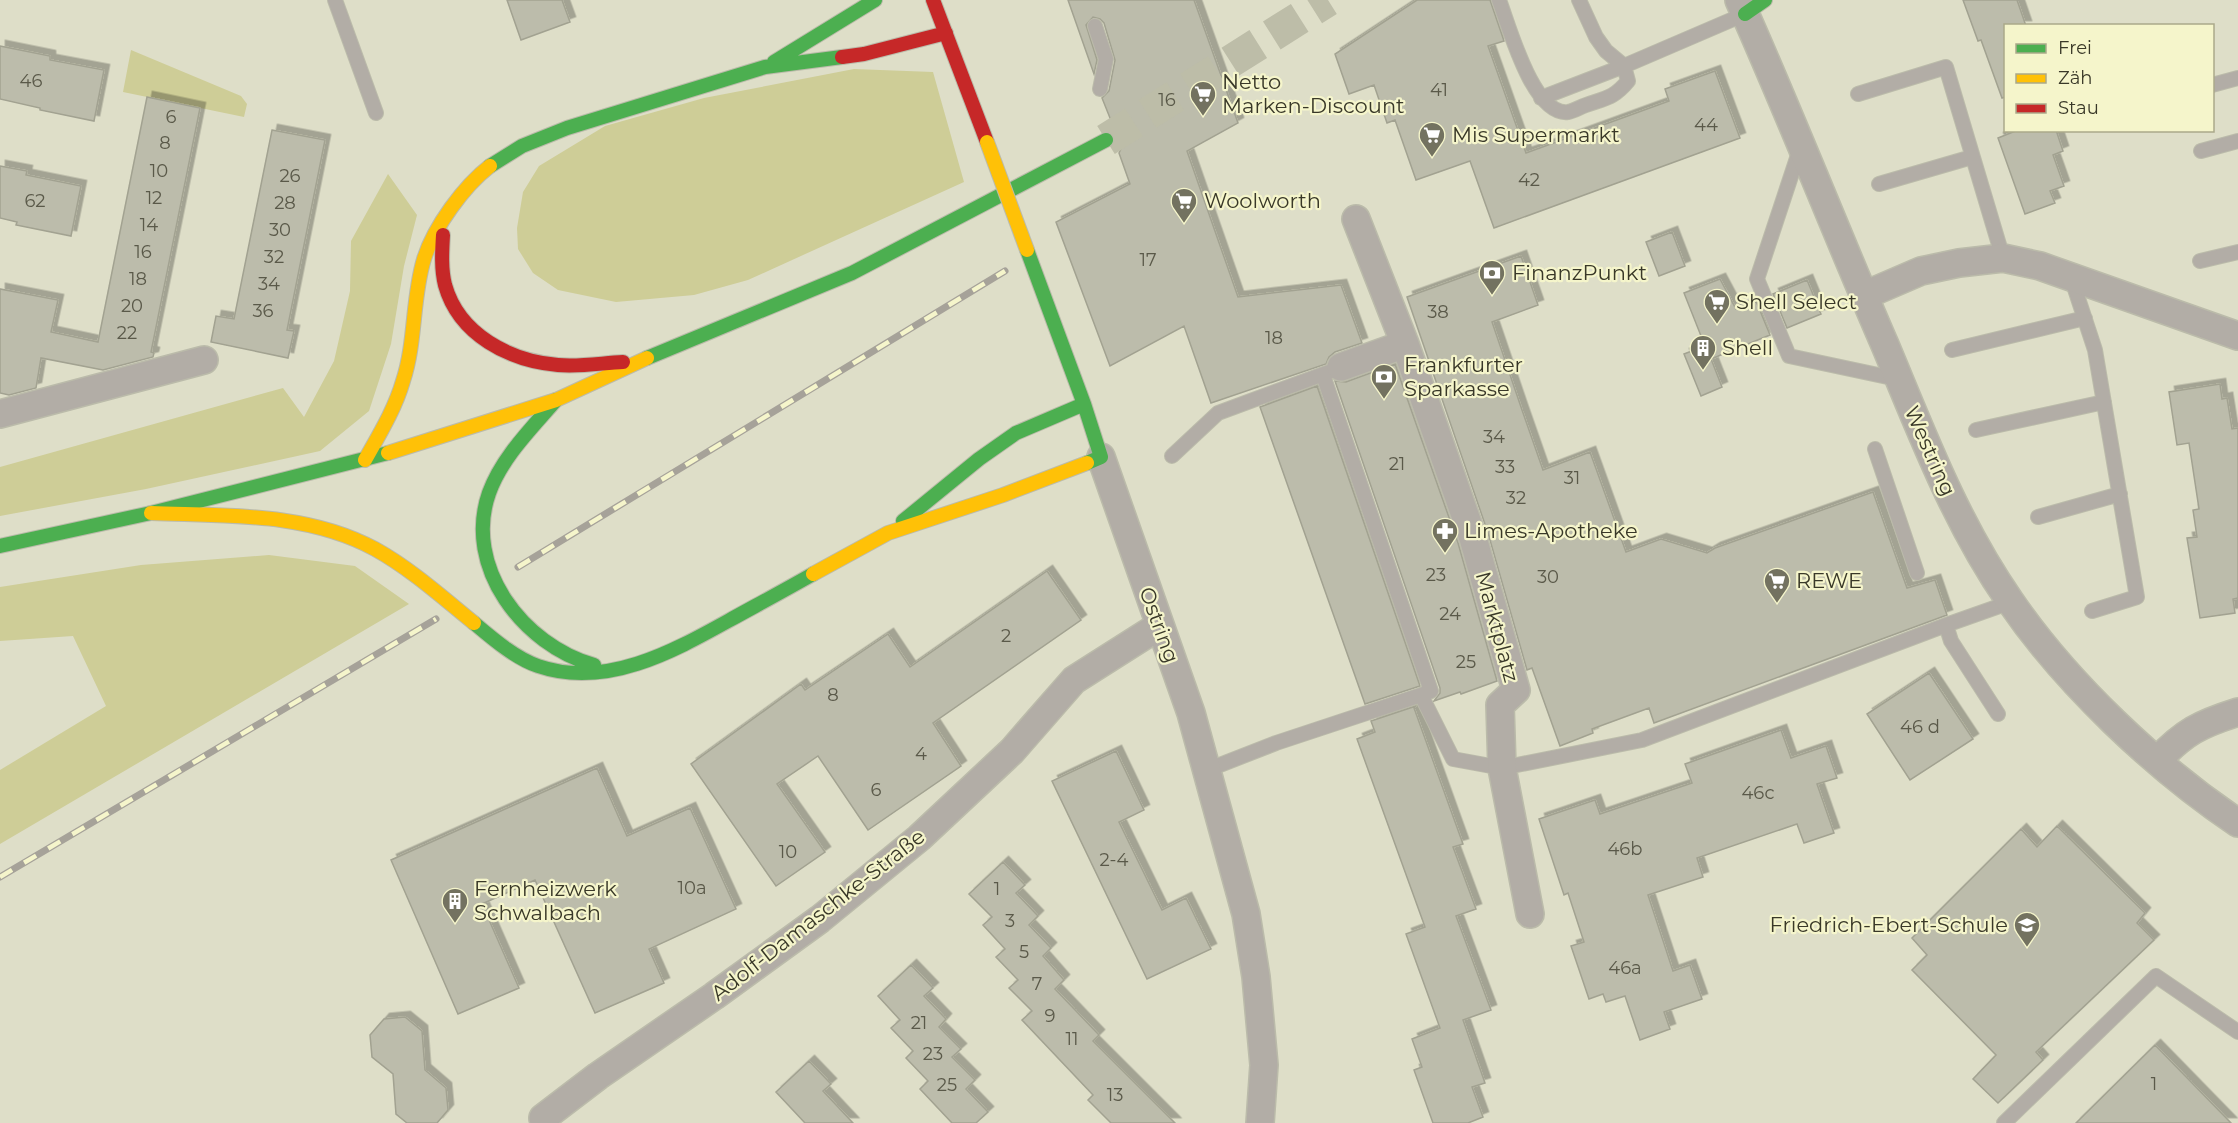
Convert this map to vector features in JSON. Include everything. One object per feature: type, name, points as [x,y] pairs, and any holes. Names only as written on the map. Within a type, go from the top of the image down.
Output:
[{"type":"main road","points":[[765,67],[875,0]]},
{"type":"main road","name":"Ostring","points":[[933,0],[1084,404],[1101,457]]},
{"type":"main road","points":[[365,460],[392,411],[404,380],[424,259],[463,192],[482,172],[503,156],[567,128],[765,67],[864,54],[946,33]]},
{"type":"main road","points":[[0,546],[151,513],[365,460],[556,400],[639,361],[852,273],[1106,140]]},
{"type":"main road","points":[[450,212],[442,238],[441,271],[449,300],[467,326],[482,340],[506,353],[558,365],[639,361]]},
{"type":"main road","points":[[556,400],[517,444],[497,474],[486,505],[483,538],[486,565],[496,588],[513,612],[535,633],[560,651],[586,663],[613,669]]},
{"type":"main road","points":[[151,513],[285,520],[316,526],[351,537],[389,556],[428,584],[474,624],[526,661],[545,668],[592,672],[613,669],[671,652],[888,533],[979,459],[1016,434],[1084,404]]},
{"type":"main road","points":[[888,533],[1003,495],[1101,457]]},
{"type":"street","name":"Westring","points":[[1750,4],[1801,144],[1897,379],[1949,496],[1983,559],[2011,602],[2073,679],[2157,761],[2214,807],[2238,823]]},
{"type":"street","name":"Marktplatz","points":[[1356,219],[1405,344],[1473,538],[1516,690],[1500,705],[1502,768],[1530,914]]},
{"type":"street","points":[[1863,296],[1921,271],[1959,263],[2003,258],[2040,266],[2238,336]]},
{"type":"street","points":[[1332,371],[1405,344]]},
{"type":"street","points":[[0,414],[204,360]]},
{"type":"street","name":"Ostring","points":[[1101,457],[1191,713],[1246,914],[1256,977],[1264,1065],[1260,1123]]},
{"type":"street","name":"Adolf-Damaschke-Straße","points":[[543,1118],[598,1076],[820,919],[919,838],[1012,751],[1074,680],[1159,626]]},
{"type":"street","points":[[2157,761],[2176,741],[2195,728],[2238,712]]},
{"type":"lane","points":[[335,0],[376,112]]},
{"type":"lane","points":[[1499,0],[1528,75],[1541,98],[1550,107],[1567,112],[1618,94],[1628,81],[1624,66],[1606,51],[1596,37],[1579,0]]},
{"type":"lane","points":[[1541,98],[1624,66],[1750,4]]},
{"type":"lane","points":[[1095,26],[1106,59],[1100,89]]},
{"type":"lane","points":[[1858,94],[1946,67],[2003,258]]},
{"type":"lane","points":[[2214,84],[2238,78]]},
{"type":"lane","points":[[2201,151],[2238,141]]},
{"type":"lane","points":[[1801,144],[1757,279],[1789,356],[1897,379]]},
{"type":"lane","points":[[1879,184],[1972,157]]},
{"type":"lane","points":[[2200,261],[2238,252]]},
{"type":"lane","points":[[2070,277],[2096,350],[2137,597],[2092,611]]},
{"type":"lane","points":[[1952,350],[2085,318]]},
{"type":"lane","points":[[1172,456],[1218,413],[1332,371],[1431,691],[1276,743],[1207,770]]},
{"type":"lane","points":[[1976,430],[2104,402]]},
{"type":"lane","points":[[1875,449],[1917,573]]},
{"type":"lane","points":[[2038,517],[2120,494]]},
{"type":"lane","points":[[1421,695],[1453,759],[1502,768],[1642,740],[2011,602]]},
{"type":"lane","points":[[1946,625],[1950,641],[1998,714]]},
{"type":"lane","points":[[2004,1123],[2156,976],[2238,1032]]},
{"type":"shaded area","points":[[131,50],[241,96],[247,104],[244,117],[123,92]]},
{"type":"shaded area","points":[[854,69],[933,72],[964,182],[748,280],[694,295],[616,302],[558,290],[533,273],[518,249],[517,228],[523,192],[539,166],[605,126],[704,98]]},
{"type":"shaded area","points":[[388,174],[417,215],[404,266],[391,344],[369,411],[320,451],[146,489],[0,516],[0,467],[283,388],[304,417],[334,361],[350,291],[351,241]]},
{"type":"shaded area","points":[[269,555],[355,566],[409,604],[0,844],[0,770],[106,706],[73,636],[0,641],[0,587],[141,565]]},
{"type":"building","points":[[507,0],[562,0],[570,22],[521,40]]},
{"type":"building","points":[[1068,0],[1194,0],[1238,123],[1187,151],[1238,297],[1341,285],[1362,343],[1335,352],[1326,364],[1211,403],[1184,326],[1110,366],[1056,222],[1130,184],[1119,153],[1125,141],[1123,132],[1112,123],[1102,98],[1109,91],[1115,60],[1104,23],[1093,17],[1086,25],[1097,60],[1094,74]]},
{"type":"building","points":[[1417,0],[1490,0],[1504,41],[1488,46],[1526,153],[1669,101],[1665,89],[1715,71],[1740,138],[1494,228],[1470,161],[1416,180],[1395,120],[1387,123],[1374,85],[1349,94],[1335,54]]},
{"type":"building","points":[[1963,0],[2017,0],[2025,24],[2004,24],[2004,98],[2002,98],[1981,40],[1978,41]]},
{"type":"building","points":[[0,46],[50,56],[50,60],[104,70],[94,121],[0,99]]},
{"type":"building","points":[[147,97],[200,108],[151,352],[154,353],[153,357],[103,370],[41,358],[36,388],[9,395],[0,393],[0,289],[58,300],[51,332],[98,342]]},
{"type":"building","points":[[272,130],[325,140],[287,330],[294,331],[288,358],[211,342],[216,316],[234,319]]},
{"type":"building","points":[[2013,132],[2057,132],[2063,151],[2053,155],[2064,186],[2050,191],[2055,203],[2025,214],[1998,138]]},
{"type":"building","points":[[0,166],[27,171],[26,175],[81,186],[71,236],[16,225],[17,222],[0,218]]},
{"type":"building","points":[[1672,232],[1685,266],[1659,276],[1646,242]]},
{"type":"building","points":[[1521,256],[1538,305],[1492,322],[1543,470],[1590,452],[1626,552],[1661,539],[1707,553],[1715,548],[1873,492],[1907,588],[1935,580],[1947,615],[1654,723],[1649,708],[1592,729],[1593,733],[1560,746],[1532,668],[1527,670],[1488,533],[1407,297]]},
{"type":"building","points":[[1720,279],[1736,309],[1756,301],[1770,335],[1711,359],[1722,387],[1701,396],[1684,354],[1705,346],[1684,293]]},
{"type":"building","points":[[1807,280],[1821,314],[1787,328],[1773,294]]},
{"type":"building","points":[[1395,364],[1458,543],[1497,681],[1434,701],[1440,693],[1440,688],[1335,381],[1346,382]]},
{"type":"building","points":[[2220,384],[2222,399],[2227,398],[2232,429],[2238,428],[2238,598],[2233,599],[2235,613],[2200,618],[2187,538],[2197,537],[2193,510],[2199,509],[2189,443],[2177,445],[2169,392]]},
{"type":"building","points":[[1317,386],[1420,686],[1365,704],[1260,407]]},
{"type":"building","points":[[1047,571],[1081,620],[933,723],[961,766],[868,830],[818,756],[777,784],[825,852],[776,886],[691,764],[801,684],[805,690],[888,634],[910,667]]},
{"type":"building","points":[[1929,673],[1973,739],[1910,780],[1867,714]]},
{"type":"building","points":[[1416,706],[1414,708],[1463,844],[1453,847],[1476,909],[1456,916],[1491,1010],[1463,1020],[1485,1083],[1472,1087],[1483,1117],[1468,1123],[1433,1123],[1414,1070],[1422,1067],[1412,1039],[1440,1028],[1406,934],[1425,927],[1357,739],[1375,732],[1371,721]]},
{"type":"building","points":[[1781,730],[1791,758],[1826,746],[1837,778],[1817,784],[1834,833],[1804,843],[1797,824],[1697,858],[1703,877],[1648,895],[1673,971],[1690,965],[1702,999],[1664,1012],[1670,1029],[1640,1040],[1625,996],[1606,1002],[1603,994],[1589,999],[1571,946],[1584,942],[1568,893],[1564,895],[1539,819],[1595,800],[1600,814],[1692,783],[1685,764]]},
{"type":"building","points":[[1116,751],[1144,810],[1119,822],[1162,910],[1186,898],[1211,949],[1147,979],[1052,781]]},
{"type":"building","points":[[597,768],[627,836],[690,808],[736,909],[649,949],[664,983],[595,1013],[535,880],[482,904],[519,988],[458,1014],[391,860]]},
{"type":"building","points":[[2057,826],[2145,913],[2137,923],[2154,940],[2036,1052],[2043,1060],[1998,1103],[1973,1079],[1996,1055],[1912,970],[1927,955],[1912,938],[2021,829],[2037,847]]},
{"type":"building","points":[[1003,862],[1025,885],[1016,893],[1038,916],[1029,925],[1051,948],[1043,956],[1064,980],[1055,989],[1099,1035],[1093,1041],[1175,1123],[1111,1123],[1088,1100],[1093,1095],[1022,1020],[1032,1011],[1009,988],[1018,980],[996,957],[1005,949],[983,925],[992,917],[969,894]]},
{"type":"building","points":[[911,965],[933,988],[924,996],[946,1019],[939,1027],[961,1049],[952,1057],[975,1080],[966,1089],[988,1112],[976,1123],[952,1123],[920,1089],[928,1081],[906,1058],[913,1051],[891,1028],[900,1020],[878,996]]},
{"type":"building","points":[[405,1017],[422,1031],[425,1070],[446,1088],[448,1110],[437,1123],[407,1123],[396,1114],[393,1074],[372,1057],[370,1035],[384,1019]]},
{"type":"building","points":[[2155,1045],[2231,1123],[2076,1123]]},
{"type":"building","points":[[809,1061],[831,1084],[823,1091],[853,1123],[805,1123],[776,1092]]},
{"type":"tunnel","points":[[1106,140],[1328,0]]},
{"type":"railway","points":[[518,567],[1005,271]]},
{"type":"railway","points":[[0,877],[436,619]]},
{"type":"traffic: fast","points":[[774,62],[875,0]]},
{"type":"traffic: fast","points":[[1745,14],[1765,0]]},
{"type":"traffic: fast","points":[[490,166],[522,146],[567,128],[765,67],[842,57]]},
{"type":"traffic: fast","points":[[647,358],[852,273],[1106,140]]},
{"type":"traffic: fast","points":[[1027,250],[1084,404],[1101,457],[1087,463]]},
{"type":"traffic: fast","points":[[556,400],[518,444],[495,480],[489,493],[483,521],[484,548],[492,575],[505,599],[523,621],[544,640],[568,655],[594,665]]},
{"type":"traffic: fast","points":[[903,521],[979,459],[1016,433],[1084,404]]},
{"type":"traffic: fast","points":[[0,546],[151,513],[388,453]]},
{"type":"traffic: fast","points":[[474,623],[497,642],[529,663],[563,672],[588,673],[613,670],[661,655],[707,633],[813,574]]},
{"type":"traffic: slow","points":[[987,142],[1027,250]]},
{"type":"traffic: slow","points":[[365,460],[400,391],[410,351],[420,274],[429,247],[442,221],[460,196],[490,166]]},
{"type":"traffic: slow","points":[[388,453],[556,400],[647,358]]},
{"type":"traffic: slow","points":[[813,574],[888,533],[1003,495],[1087,463]]},
{"type":"traffic: slow","points":[[151,513],[266,518],[322,528],[349,537],[401,565],[474,623]]},
{"type":"traffic: jam","points":[[933,0],[987,142]]},
{"type":"traffic: jam","points":[[842,57],[864,54],[946,33]]},
{"type":"traffic: jam","points":[[443,235],[443,273],[452,303],[474,331],[489,342],[522,358],[558,365],[623,362]]},
{"type":"place","name":"Netto Marken-Discount","points":[[1203,117]]},
{"type":"place","name":"Mis Supermarkt","points":[[1432,158]]},
{"type":"place","name":"Woolworth","points":[[1184,224]]},
{"type":"place","name":"FinanzPunkt","points":[[1492,296]]},
{"type":"place","name":"Shell Select","points":[[1717,325]]},
{"type":"place","name":"Shell","points":[[1703,371]]},
{"type":"place","name":"Frankfurter Sparkasse","points":[[1384,400]]},
{"type":"place","name":"Limes-Apotheke","points":[[1445,554]]},
{"type":"place","name":"REWE","points":[[1777,604]]},
{"type":"place","name":"Fernheizwerk Schwalbach","points":[[455,924]]},
{"type":"place","name":"Friedrich-Ebert-Schule","points":[[2027,948]]}]
